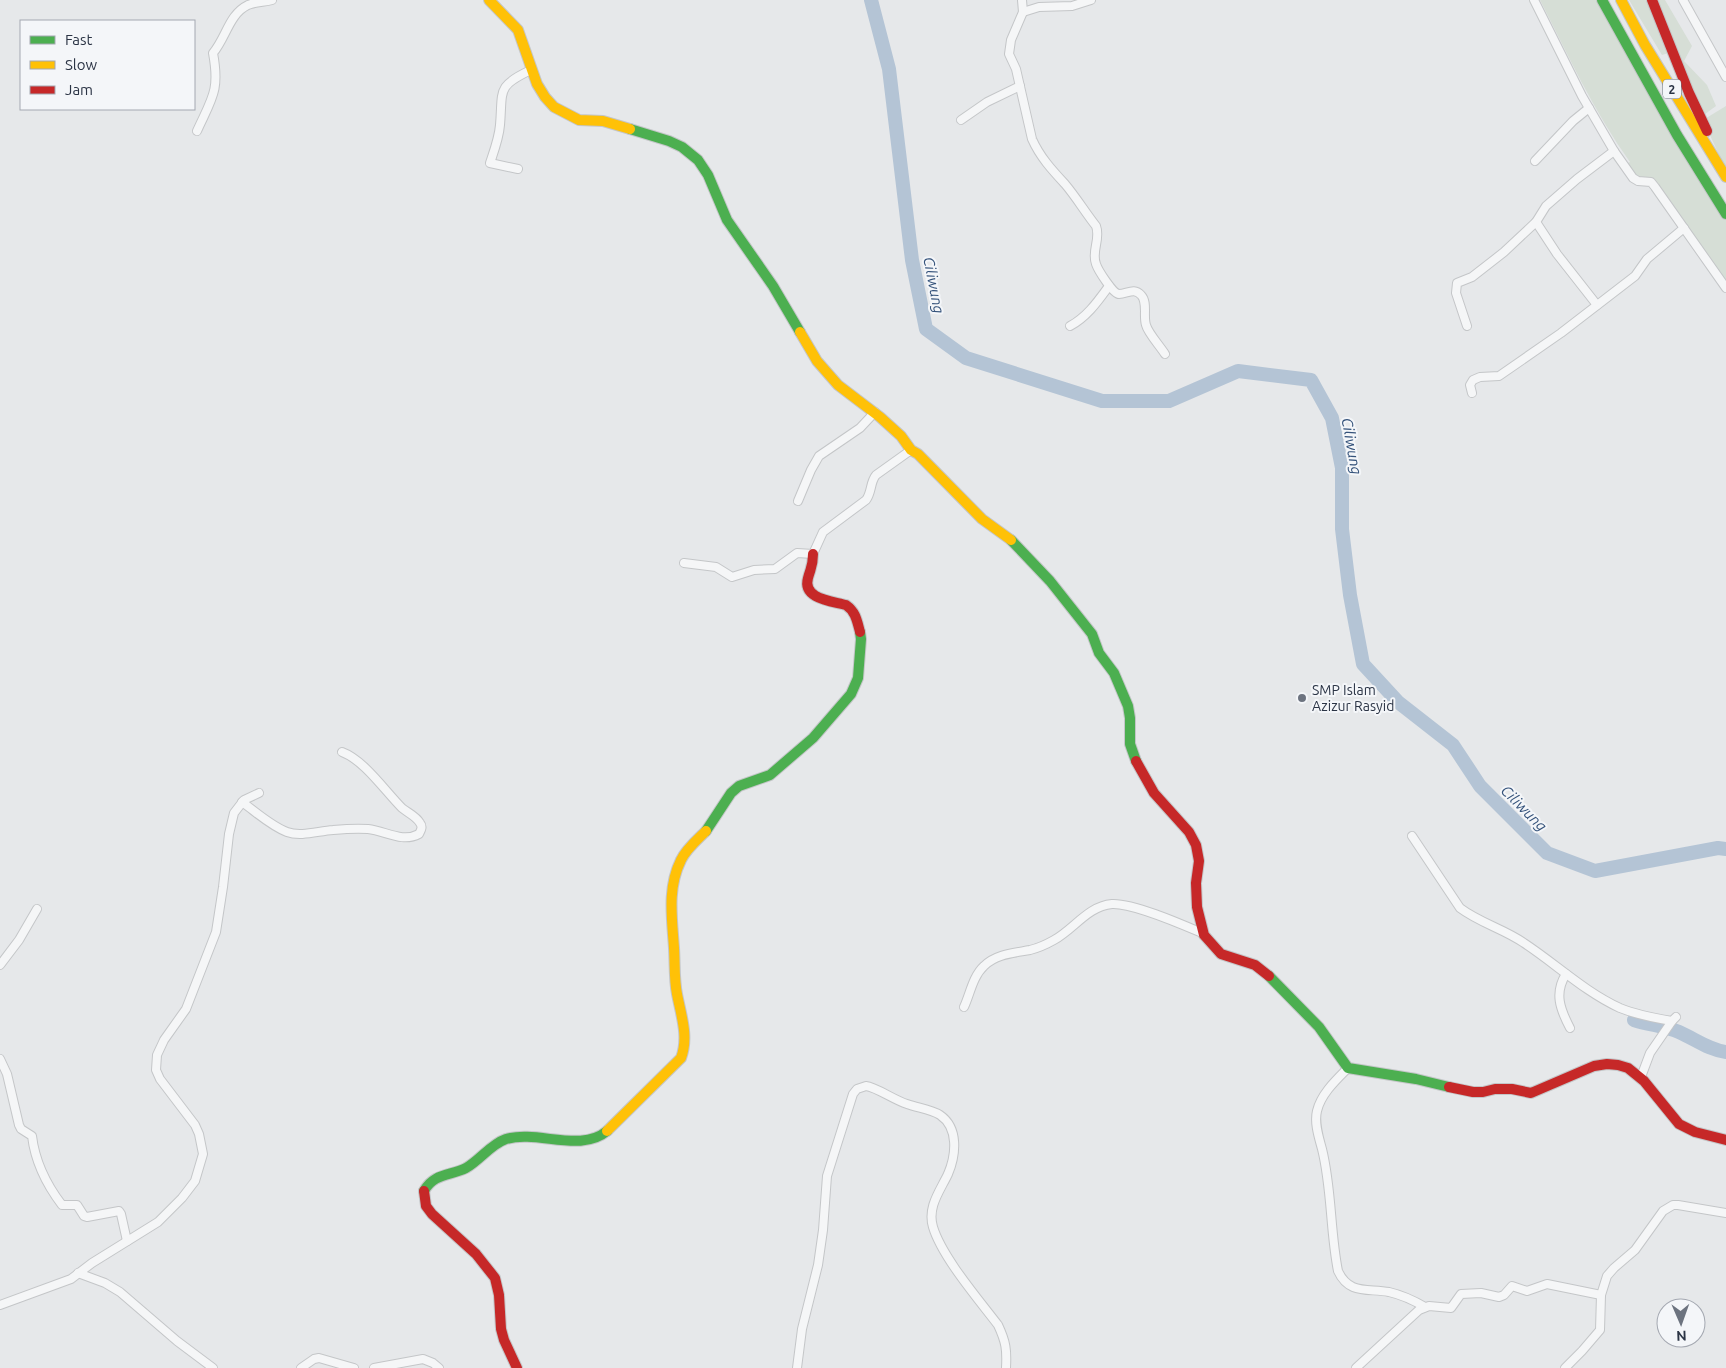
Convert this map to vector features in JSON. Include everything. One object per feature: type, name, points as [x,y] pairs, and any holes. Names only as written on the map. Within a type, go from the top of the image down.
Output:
[{"type":"main road","points":[[489,0],[518,30],[531,70],[545,97],[554,107],[574,118],[586,121],[603,121],[658,137],[682,147],[698,160],[712,183],[726,220],[773,286],[817,361],[838,385],[875,412],[901,436],[911,450],[918,454],[982,519],[1012,541],[1050,581],[1090,631],[1099,653],[1114,673],[1128,706],[1130,715],[1130,744],[1135,759],[1154,793],[1188,832],[1196,845],[1199,860],[1196,902],[1202,933],[1222,954],[1255,965],[1270,977],[1319,1027],[1348,1068],[1416,1079],[1473,1092],[1512,1089],[1531,1092],[1603,1064],[1626,1066],[1640,1077],[1680,1125],[1726,1140]]},
{"type":"main road","name":"2","points":[[1600,0],[1726,214]]},
{"type":"main road","name":"2","points":[[1621,0],[1645,45],[1726,177]]},
{"type":"main road","points":[[1652,0],[1689,93],[1726,170]]},
{"type":"main road","points":[[517,1368],[503,1336],[500,1294],[495,1278],[476,1254],[432,1214],[426,1206],[424,1190],[441,1175],[465,1168],[497,1144],[507,1139],[538,1137],[587,1141],[606,1133],[681,1058],[685,1047],[685,1037],[675,975],[671,896],[673,880],[681,859],[687,850],[706,831],[731,793],[739,786],[770,775],[802,748],[851,694],[858,678],[861,639],[856,616],[846,605],[817,597],[809,590],[807,580],[813,566],[813,554]]},
{"type":"street","points":[[198,131],[214,94],[216,79],[213,53],[239,10],[251,4],[272,0]]},
{"type":"street","points":[[1022,0],[1023,12],[1009,49],[1020,86],[1028,129],[1036,150],[1071,192],[1097,229],[1098,237],[1094,258],[1100,273],[1117,294],[1132,291],[1141,295],[1144,299],[1145,324],[1165,354]]},
{"type":"street","points":[[1023,12],[1039,7],[1065,7],[1091,0]]},
{"type":"street","points":[[1534,0],[1588,108],[1614,151],[1633,178],[1652,183],[1726,288]]},
{"type":"street","points":[[1683,0],[1726,77]]},
{"type":"street","points":[[518,169],[490,163],[500,126],[500,100],[504,90],[514,78],[531,70]]},
{"type":"street","points":[[961,120],[987,102],[1020,86]]},
{"type":"street","points":[[1535,161],[1588,108]]},
{"type":"street","points":[[1467,326],[1459,306],[1456,284],[1481,271],[1536,222],[1546,206],[1577,178],[1614,151]]},
{"type":"street","points":[[1536,222],[1557,254],[1597,305]]},
{"type":"street","points":[[1472,393],[1470,385],[1473,380],[1480,377],[1495,377],[1503,374],[1524,357],[1561,333],[1635,276],[1647,259],[1684,228]]},
{"type":"street","points":[[1070,326],[1090,311],[1110,286]]},
{"type":"street","points":[[798,501],[819,456],[860,428],[875,412]]},
{"type":"street","points":[[684,563],[716,567],[732,577],[754,570],[775,569],[797,553],[813,554],[823,532],[866,500],[876,475],[911,450]]},
{"type":"street","points":[[242,802],[273,824],[290,833],[368,829],[407,839],[419,834],[422,828],[421,823],[416,817],[404,810],[364,768],[348,754],[342,752]]},
{"type":"street","points":[[0,1305],[70,1279],[153,1226],[172,1209],[195,1181],[200,1169],[203,1150],[198,1129],[160,1079],[156,1070],[156,1062],[161,1044],[183,1015],[189,1003],[216,932],[230,825],[234,813],[242,802],[258,793]]},
{"type":"street","points":[[1412,836],[1460,908],[1477,919],[1524,942],[1564,977],[1606,1001],[1646,1017],[1671,1023],[1650,1053],[1640,1077]]},
{"type":"street","points":[[964,1007],[979,972],[988,963],[1003,955],[1032,949],[1049,942],[1067,931],[1090,912],[1105,905],[1117,904],[1130,907],[1202,933]]},
{"type":"street","points":[[0,966],[19,940],[37,909]]},
{"type":"street","points":[[1564,977],[1559,1003],[1570,1028]]},
{"type":"street","points":[[0,1059],[8,1074],[19,1125],[32,1136],[37,1160],[57,1198],[62,1205],[78,1205],[84,1216],[87,1217],[119,1211],[127,1241]]},
{"type":"street","points":[[1348,1068],[1330,1087],[1317,1109],[1316,1115],[1326,1167],[1338,1271],[1341,1278],[1350,1286],[1395,1294],[1413,1300],[1425,1307],[1451,1308],[1460,1295],[1466,1293],[1485,1293],[1495,1297],[1501,1296],[1514,1286],[1527,1290],[1548,1284],[1601,1295]]},
{"type":"street","points":[[797,1368],[802,1329],[818,1265],[828,1168],[854,1094],[857,1089],[866,1086],[898,1101],[935,1112],[945,1119],[951,1128],[954,1142],[953,1155],[948,1173],[937,1193],[933,1206],[931,1217],[933,1228],[950,1260],[1003,1335],[1006,1345],[1006,1368]]},
{"type":"street","points":[[1565,1368],[1600,1330],[1601,1295],[1607,1276],[1635,1250],[1663,1211],[1670,1206],[1678,1205],[1726,1214]]},
{"type":"street","points":[[78,1273],[120,1292],[177,1341],[213,1368]]},
{"type":"street","points":[[1356,1368],[1413,1314],[1425,1307]]},
{"type":"street","points":[[301,1368],[314,1359],[319,1358],[354,1368]]},
{"type":"street","points":[[374,1368],[423,1359],[439,1368]]},
{"type":"shaded area","points":[[1540,0],[1598,0],[1726,214],[1726,287],[1655,187],[1641,181],[1623,165],[1630,162],[1593,103]]},
{"type":"shaded area","points":[[1629,0],[1665,0],[1692,46],[1684,61],[1707,85],[1716,106],[1701,117],[1672,52],[1662,55]]},
{"type":"shaded area","points":[[1726,106],[1726,170],[1703,120]]},
{"type":"waterway","name":"Ciliwung","points":[[871,0],[889,69],[912,260],[926,329],[966,358],[1102,401],[1169,401],[1238,371],[1311,380],[1332,418],[1342,468],[1342,529],[1350,595],[1363,664],[1398,702],[1453,745],[1480,786],[1547,853],[1595,871],[1718,848],[1726,849]]},
{"type":"waterway","points":[[1634,1020],[1674,1030],[1708,1047],[1726,1052]]},
{"type":"traffic: fast","points":[[1602,0],[1677,135],[1726,214]]},
{"type":"traffic: fast","points":[[630,129],[669,141],[682,147],[698,160],[708,175],[727,220],[773,286],[800,332]]},
{"type":"traffic: fast","points":[[1011,540],[1050,581],[1092,634],[1099,653],[1114,673],[1128,706],[1130,744],[1136,761]]},
{"type":"traffic: fast","points":[[706,831],[731,793],[739,786],[770,775],[813,738],[851,694],[858,678],[860,632]]},
{"type":"traffic: fast","points":[[1269,976],[1319,1027],[1348,1068],[1416,1079],[1449,1087]]},
{"type":"traffic: fast","points":[[424,1191],[437,1178],[466,1168],[495,1145],[506,1139],[532,1137],[572,1141],[585,1140],[597,1137],[607,1131]]},
{"type":"traffic: slow","points":[[489,0],[518,30],[537,84],[554,107],[579,120],[603,121],[630,129]]},
{"type":"traffic: slow","points":[[1621,0],[1645,45],[1726,177]]},
{"type":"traffic: slow","points":[[800,332],[817,361],[838,385],[880,417],[982,519],[1011,540]]},
{"type":"traffic: slow","points":[[607,1131],[681,1058],[684,1034],[675,983],[672,892],[683,856],[706,831]]},
{"type":"traffic: jam","points":[[1652,0],[1689,93],[1707,131]]},
{"type":"traffic: jam","points":[[813,554],[807,585],[809,591],[820,598],[846,605],[856,617],[860,632]]},
{"type":"traffic: jam","points":[[1136,761],[1154,793],[1189,832],[1196,845],[1199,861],[1196,883],[1197,907],[1204,935],[1221,954],[1255,965],[1269,976]]},
{"type":"traffic: jam","points":[[1449,1087],[1473,1092],[1512,1089],[1531,1093],[1594,1066],[1618,1065],[1628,1068],[1644,1081],[1679,1124],[1695,1132],[1726,1140]]},
{"type":"traffic: jam","points":[[424,1191],[426,1206],[432,1214],[476,1254],[495,1278],[499,1295],[501,1329],[517,1368]]},
{"type":"place","name":"SMP Islam Azizur Rasyid","points":[[1302,698]]}]
